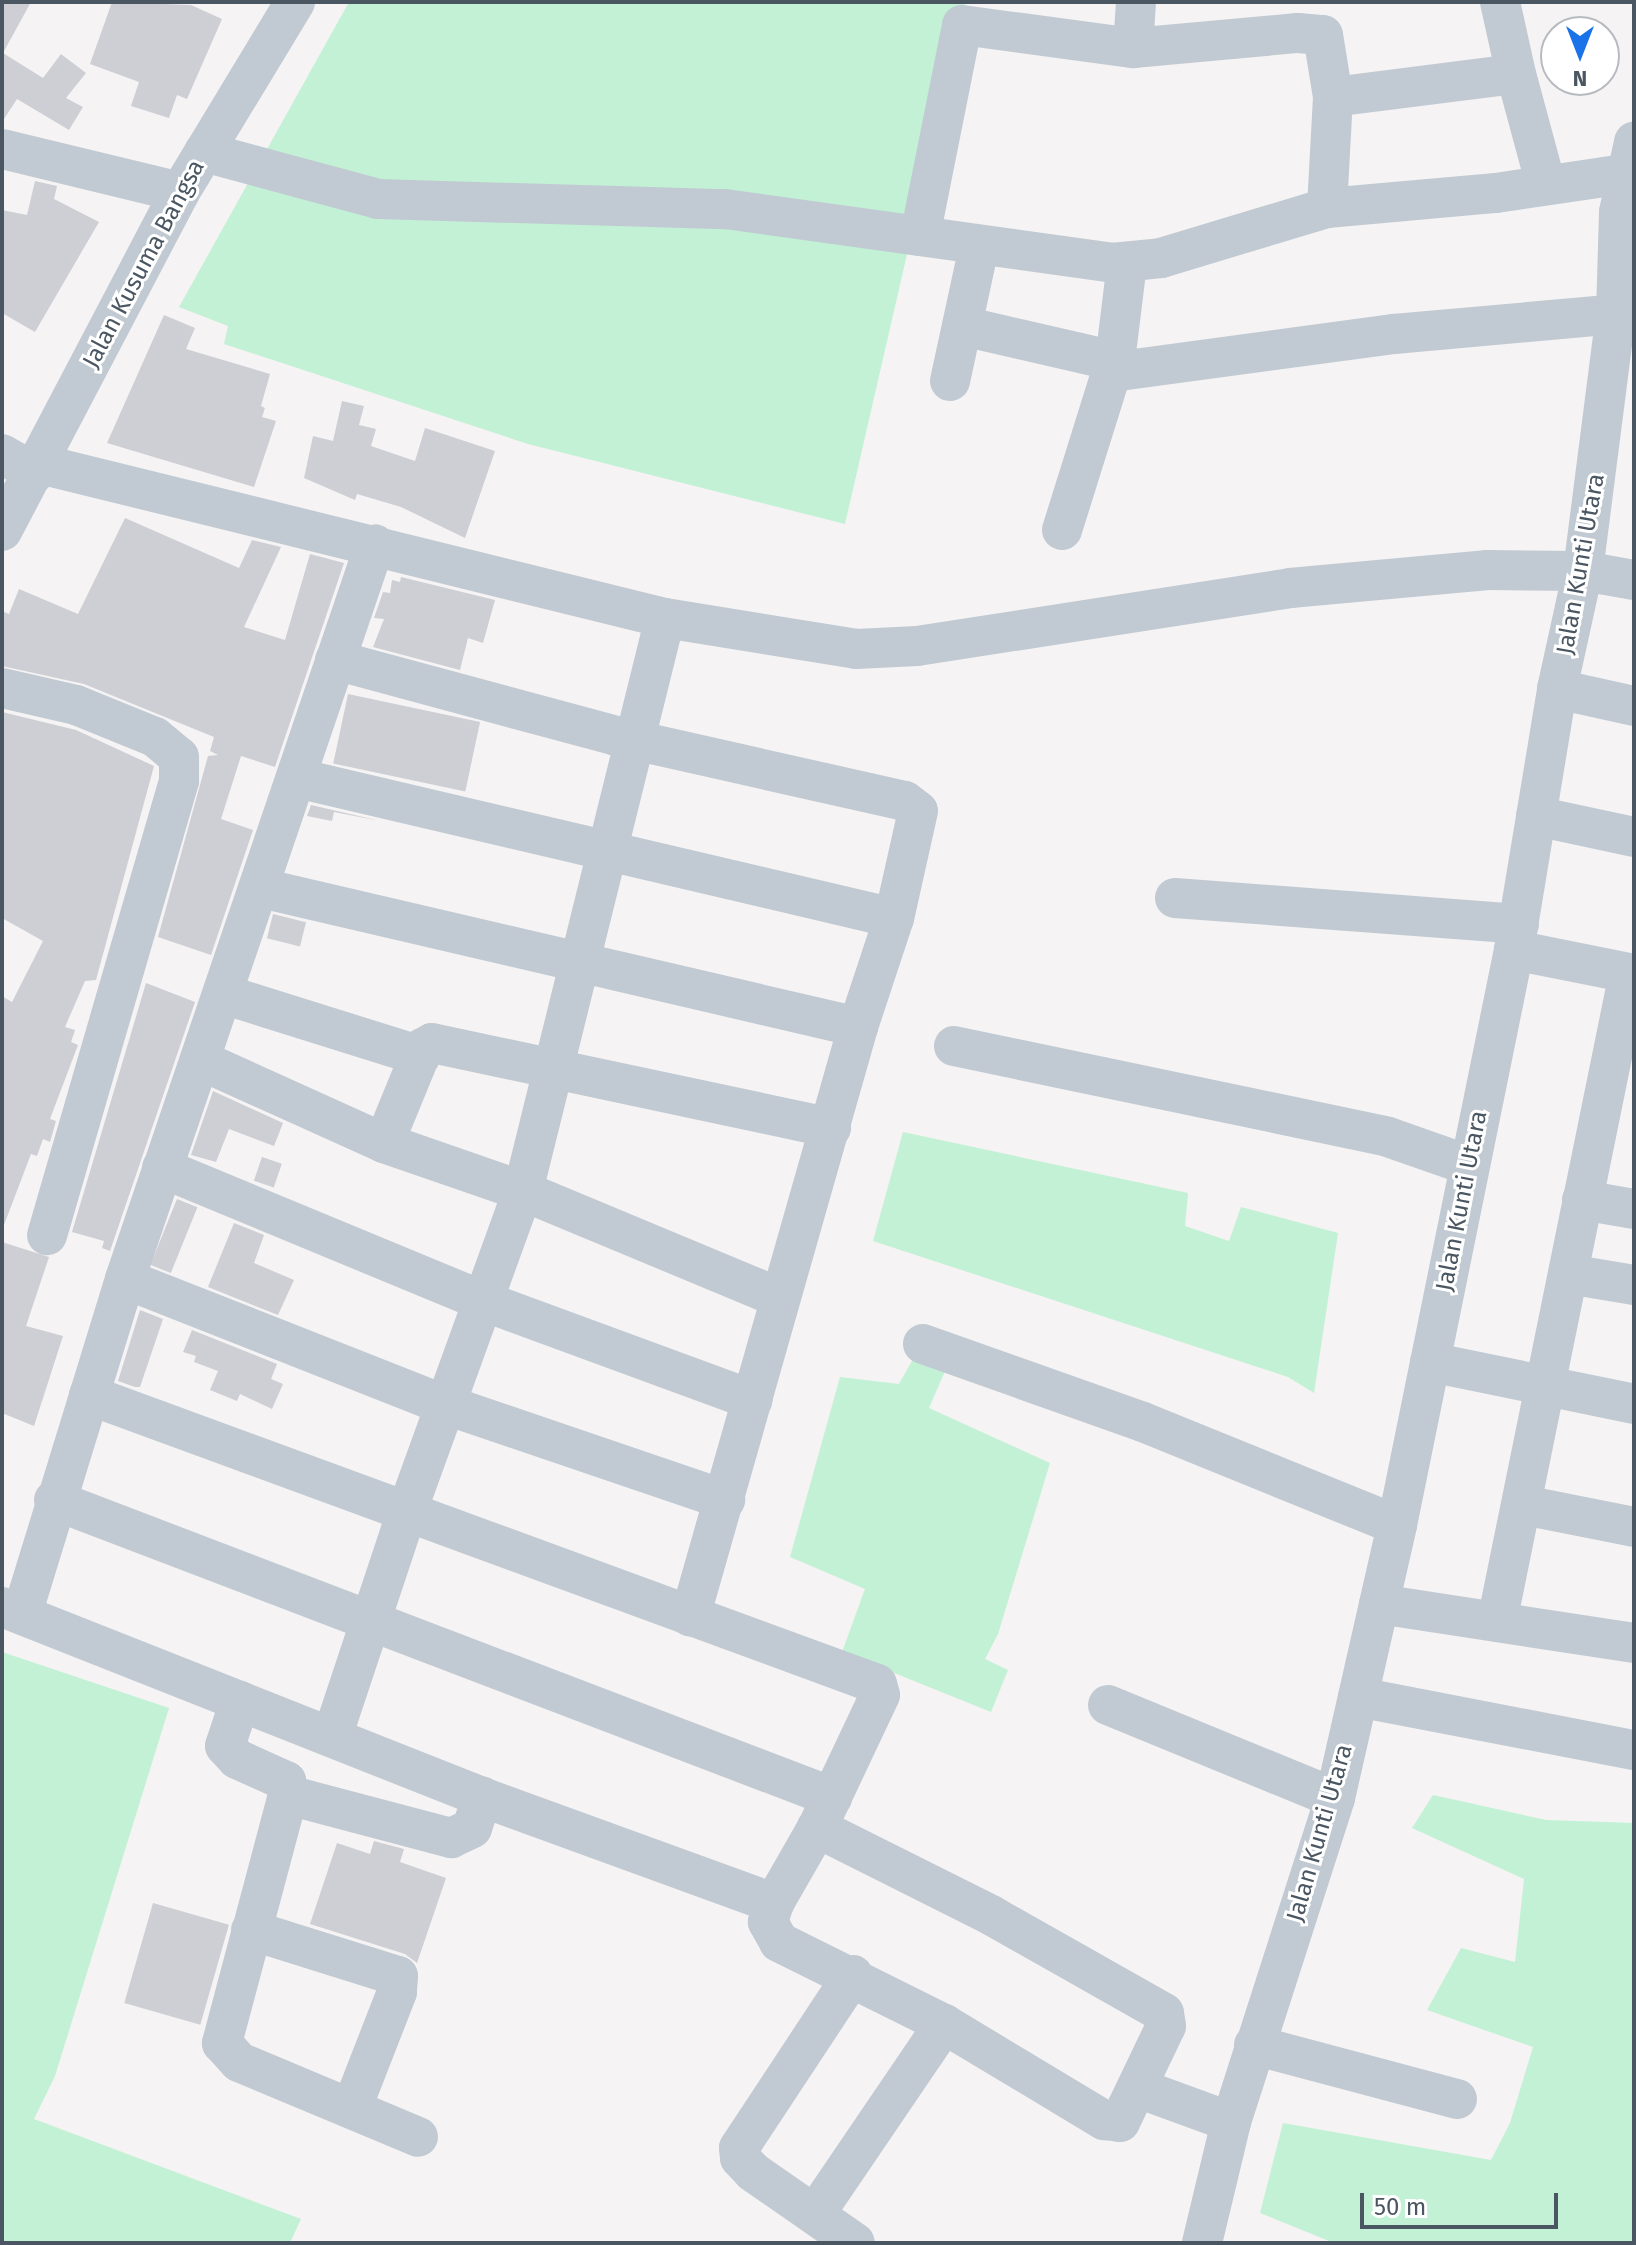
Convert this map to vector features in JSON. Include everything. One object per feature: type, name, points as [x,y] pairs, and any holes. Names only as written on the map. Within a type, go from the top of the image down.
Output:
[{"type":"street","name":"Jalan Kusuma Bangsa","points":[[2,531],[26,464],[180,192],[295,2]]},
{"type":"street","points":[[1133,48],[1136,2]]},
{"type":"street","points":[[1500,2],[1546,185]]},
{"type":"street","points":[[920,236],[962,25],[1133,48],[1314,33],[1326,40],[1333,97],[1327,208]]},
{"type":"street","points":[[1333,97],[1516,74]]},
{"type":"street","points":[[2,149],[180,192]]},
{"type":"street","points":[[204,152],[378,199],[725,209],[979,247],[1127,263],[1161,258],[1327,208],[1546,185],[1629,158]]},
{"type":"street","name":"Jalan Kunti Utara","points":[[1202,2243],[1231,2122],[1254,2045],[1335,1798],[1397,1525],[1516,937],[1557,689],[1583,571],[1626,254],[1629,158]]},
{"type":"street","points":[[950,381],[979,247]]},
{"type":"street","points":[[1062,530],[1114,366],[1127,263]]},
{"type":"street","points":[[963,326],[1114,366],[1394,334],[1616,314]]},
{"type":"street","points":[[26,464],[375,544],[657,616],[801,642],[893,649],[1290,588],[1488,570],[1583,571],[1634,580]]},
{"type":"street","points":[[375,544],[261,888],[162,1168],[54,1500],[12,1611],[482,1797],[774,1903]]},
{"type":"street","points":[[322,1734],[398,1509],[475,1297],[546,1071],[657,616]]},
{"type":"street","points":[[335,660],[627,738],[911,803],[920,816],[894,918],[858,1027],[690,1617]]},
{"type":"street","points":[[2,688],[76,705],[155,737],[179,757],[179,781],[47,1235]]},
{"type":"street","points":[[1557,689],[1634,706]]},
{"type":"street","points":[[297,778],[894,918]]},
{"type":"street","points":[[1536,816],[1634,837]]},
{"type":"street","points":[[261,888],[858,1027]]},
{"type":"street","points":[[1175,898],[1516,937],[1631,973],[1620,1096],[1582,1200],[1524,1505],[1497,1622]]},
{"type":"street","points":[[223,994],[421,1056]]},
{"type":"street","points":[[384,1143],[425,1045],[436,1043],[546,1071],[831,1128]]},
{"type":"street","points":[[954,1046],[1388,1137],[1468,1165]]},
{"type":"street","points":[[200,1060],[384,1143],[511,1187],[780,1298]]},
{"type":"street","points":[[162,1168],[475,1297],[753,1400]]},
{"type":"street","points":[[1582,1200],[1634,1209]]},
{"type":"street","points":[[1568,1274],[1634,1285]]},
{"type":"street","points":[[125,1279],[437,1402],[725,1500]]},
{"type":"street","points":[[923,1344],[1143,1422],[1397,1525]]},
{"type":"street","points":[[1430,1362],[1634,1404]]},
{"type":"street","points":[[54,1500],[362,1620],[638,1719],[824,1813],[991,1915],[1156,2006],[1166,2016],[1166,2026],[1122,2120],[1112,2123],[944,2024],[774,1937],[768,1922],[774,1903],[824,1813],[880,1695],[877,1684],[89,1395]]},
{"type":"street","points":[[1524,1505],[1634,1527]]},
{"type":"street","points":[[1379,1604],[1634,1643]]},
{"type":"street","points":[[1358,1697],[1634,1750]]},
{"type":"street","points":[[240,1701],[225,1746],[237,1759],[286,1781],[288,1795],[222,2034],[226,2050],[239,2062],[353,2105],[418,2137]]},
{"type":"street","points":[[1108,1705],[1335,1798]]},
{"type":"street","points":[[288,1795],[451,1838],[472,1828],[482,1797]]},
{"type":"street","points":[[251,1930],[398,1976],[397,1992],[353,2105]]},
{"type":"street","points":[[853,1975],[739,2148],[745,2165],[855,2243]]},
{"type":"street","points":[[815,2214],[944,2024]]},
{"type":"street","points":[[1254,2045],[1457,2099]]},
{"type":"street","points":[[1138,2088],[1231,2122]]},
{"type":"green space","points":[[349,2],[965,2],[845,524],[528,444],[224,344],[228,326],[179,307]]},
{"type":"green space","points":[[903,1132],[1188,1193],[1185,1226],[1229,1241],[1241,1207],[1338,1233],[1314,1393],[1288,1377],[873,1241]]},
{"type":"green space","points":[[917,1352],[949,1362],[929,1408],[1050,1463],[998,1634],[985,1659],[1008,1670],[991,1712],[842,1652],[865,1589],[790,1557],[840,1377],[899,1384]]},
{"type":"green space","points":[[2,1652],[169,1708],[55,2076],[34,2119],[301,2219],[290,2243],[2,2243]]},
{"type":"green space","points":[[1433,1795],[1546,1820],[1634,1823],[1634,2243],[1334,2243],[1260,2213],[1283,2123],[1491,2160],[1510,2123],[1533,2047],[1427,2010],[1461,1948],[1515,1962],[1524,1879],[1412,1828]]},
{"type":"building","points":[[2,2],[31,2],[3,53],[43,78],[61,54],[86,73],[66,98],[83,107],[69,130],[17,99],[2,122]]},
{"type":"building","points":[[112,2],[191,5],[222,19],[187,99],[177,95],[169,118],[131,106],[139,82],[90,64]]},
{"type":"building","points":[[35,181],[57,186],[54,199],[99,222],[35,332],[2,313],[2,210],[27,215]]},
{"type":"building","points":[[164,315],[195,328],[186,349],[270,374],[261,406],[265,408],[262,417],[276,421],[254,487],[107,443]]},
{"type":"building","points":[[342,401],[364,406],[359,425],[376,429],[371,446],[415,461],[425,428],[495,451],[465,538],[401,507],[357,494],[355,500],[304,478],[313,436],[333,441]]},
{"type":"building","points":[[125,518],[239,568],[252,540],[281,547],[244,627],[285,640],[310,554],[344,563],[275,767],[241,756],[221,819],[253,830],[211,955],[158,937],[208,756],[218,755],[210,751],[214,737],[84,684],[2,666],[2,611],[9,614],[19,589],[78,614]]},
{"type":"building","points":[[401,577],[495,600],[483,643],[468,638],[460,670],[373,647],[384,619],[374,618],[383,592],[390,593],[392,580],[400,582]]},
{"type":"building","points":[[348,694],[480,722],[465,792],[333,763]]},
{"type":"building","points":[[2,712],[76,730],[154,766],[96,980],[85,981],[65,1027],[75,1030],[71,1042],[78,1045],[50,1119],[56,1121],[50,1142],[43,1139],[37,1156],[31,1154],[4,1225],[2,996],[12,1002],[43,941],[2,918]]},
{"type":"building","points":[[311,805],[376,820],[334,812],[332,821],[307,816]]},
{"type":"building","points":[[273,914],[306,922],[300,946],[267,938]]},
{"type":"building","points":[[146,983],[195,1002],[110,1251],[102,1248],[104,1241],[72,1232]]},
{"type":"building","points":[[213,1091],[283,1123],[274,1146],[229,1129],[216,1162],[191,1155]]},
{"type":"building","points":[[262,1157],[282,1164],[274,1187],[254,1181]]},
{"type":"building","points":[[177,1199],[197,1207],[171,1273],[150,1265]]},
{"type":"building","points":[[234,1223],[264,1235],[254,1263],[294,1280],[278,1315],[208,1287]]},
{"type":"building","points":[[2,1242],[49,1257],[26,1326],[63,1336],[34,1426],[2,1413]]},
{"type":"building","points":[[140,1310],[163,1319],[140,1387],[135,1387],[118,1381]]},
{"type":"building","points":[[192,1330],[277,1364],[271,1379],[283,1384],[272,1409],[240,1394],[237,1401],[210,1390],[218,1371],[194,1362],[196,1356],[183,1352]]},
{"type":"building","points":[[374,1841],[404,1849],[400,1862],[446,1878],[417,1963],[405,1954],[310,1924],[337,1843],[370,1854]]},
{"type":"building","points":[[153,1903],[229,1925],[200,2025],[124,2003]]}]
